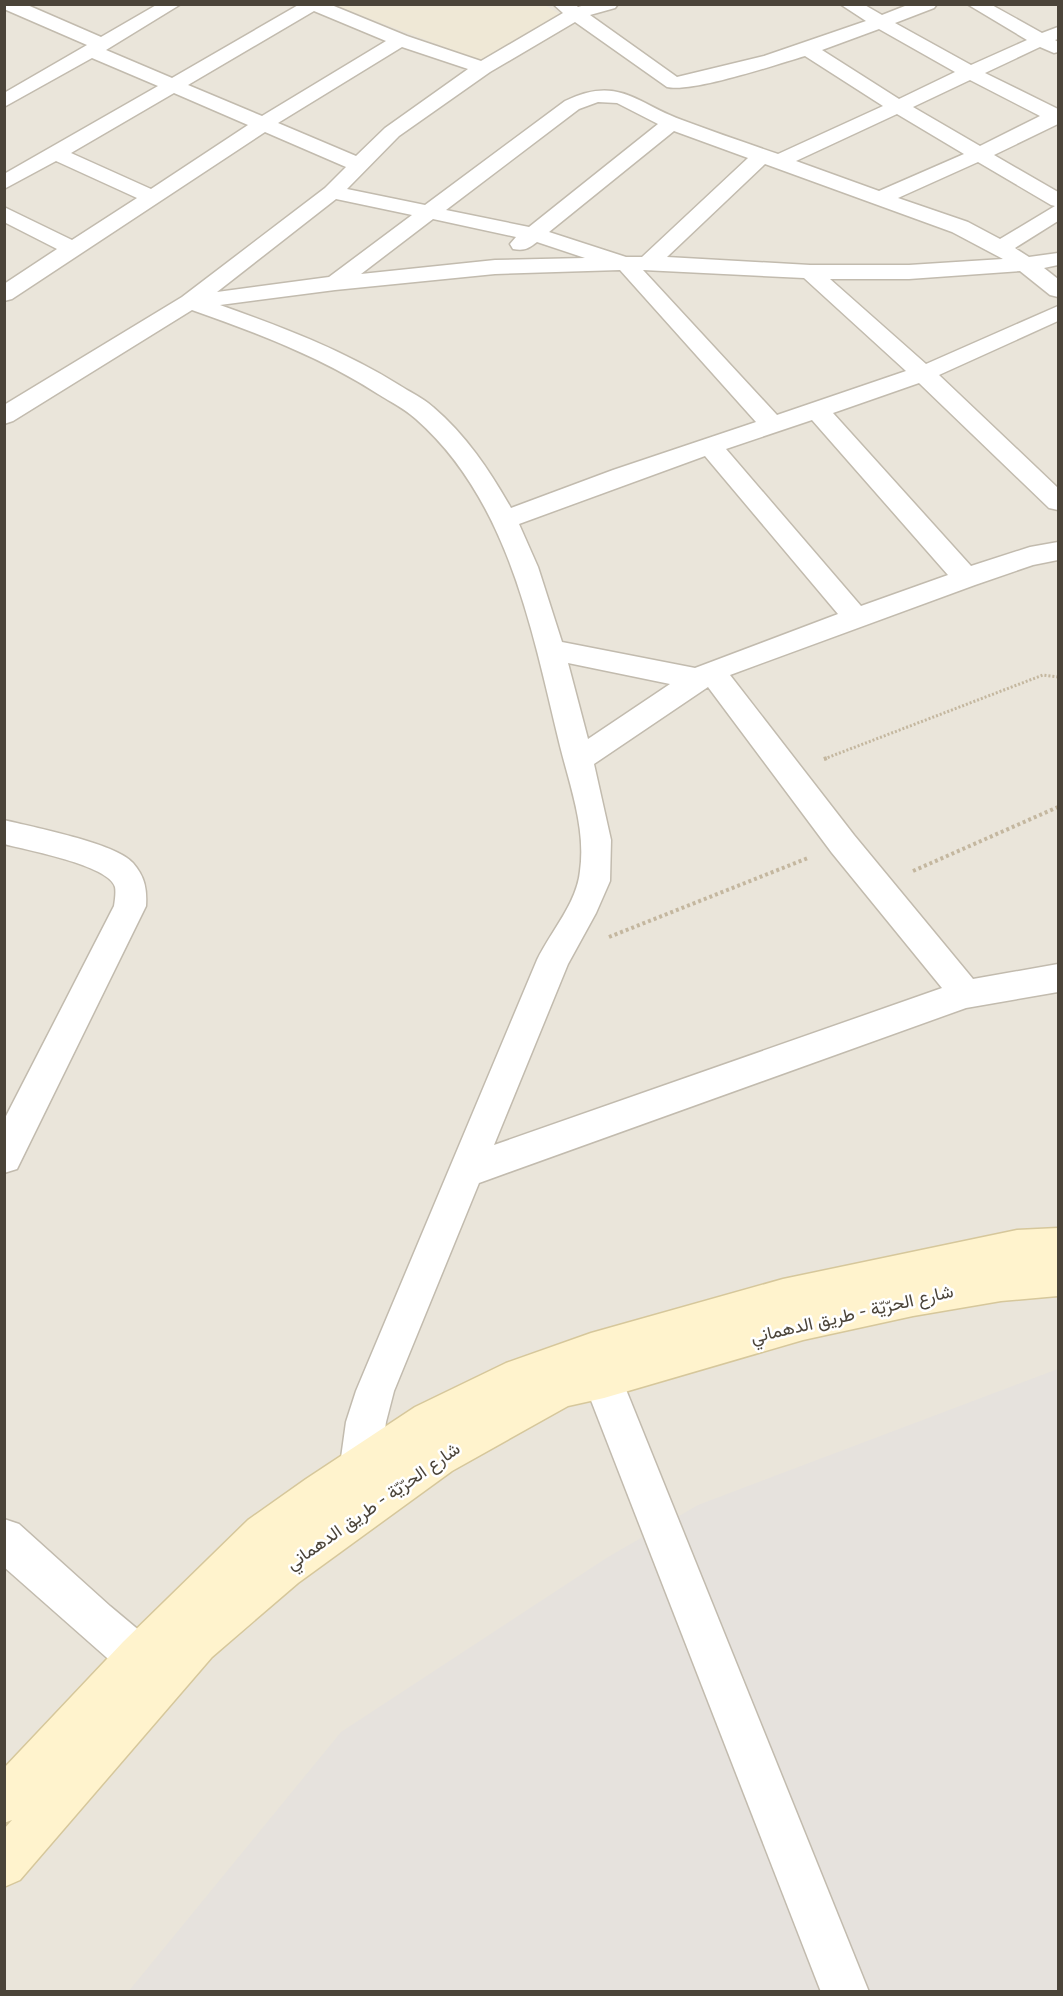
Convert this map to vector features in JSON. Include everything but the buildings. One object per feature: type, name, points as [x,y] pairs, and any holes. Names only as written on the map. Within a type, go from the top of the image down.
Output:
[{"type":"main road","name":"شارع الحرّيّة - طريق الدهماني","points":[[4,1801],[153,1666],[197,1642],[283,1568],[438,1457],[598,1366],[783,1297],[1017,1248],[1059,1246]]},
{"type":"main road","name":"شارع الحرّيّة - طريق الدهماني","points":[[4,1864],[153,1666],[263,1535],[360,1465],[429,1420],[520,1377],[598,1366],[913,1298],[1001,1282],[1059,1278]]},
{"type":"street","points":[[9,4],[172,86],[359,165]]},
{"type":"street","points":[[4,416],[190,302],[333,192],[392,132],[569,9],[609,4]]},
{"type":"street","points":[[849,4],[970,73],[1057,116]]},
{"type":"street","points":[[629,100],[674,83],[727,73],[806,48],[928,4]]},
{"type":"street","points":[[976,4],[1059,49]]},
{"type":"street","points":[[4,183],[313,5],[400,40],[483,68]]},
{"type":"street","points":[[5,100],[166,6]]},
{"type":"street","points":[[569,9],[674,83]]},
{"type":"street","points":[[637,264],[770,159],[897,106],[1059,32]]},
{"type":"street","points":[[4,294],[261,125],[400,40]]},
{"type":"street","points":[[806,48],[978,155],[1059,201]]},
{"type":"street","points":[[335,283],[583,98],[603,94],[629,100],[671,123],[960,227],[1002,248],[1027,264],[1059,290]]},
{"type":"street","points":[[880,198],[978,155],[1057,116]]},
{"type":"street","points":[[495,267],[671,123]]},
{"type":"street","points":[[55,153],[152,197]]},
{"type":"street","points":[[333,192],[533,234],[637,264],[772,425]]},
{"type":"street","points":[[1002,248],[1059,212]]},
{"type":"street","points":[[4,213],[73,249]]},
{"type":"street","points":[[190,302],[335,283],[495,267],[637,264],[810,272],[909,272],[1027,264],[1059,259]]},
{"type":"street","points":[[810,272],[973,419],[1059,502]]},
{"type":"street","points":[[190,302],[276,332],[321,351],[377,381],[425,413],[470,459],[505,520],[552,650],[594,818],[597,850],[596,873],[590,894],[553,960],[375,1391],[366,1422],[360,1465]]},
{"type":"street","points":[[505,520],[710,446],[922,374],[1059,313]]},
{"type":"street","points":[[816,409],[966,578]]},
{"type":"street","points":[[710,446],[856,618]]},
{"type":"street","points":[[578,760],[705,675],[966,578],[1030,556],[1059,551]]},
{"type":"street","points":[[552,650],[705,675],[790,772],[843,844],[880,886],[966,994]]},
{"type":"street","points":[[4,832],[105,859],[121,870],[131,886],[130,906],[4,1157]]},
{"type":"street","points":[[467,1171],[966,994],[1059,978]]},
{"type":"street","points":[[598,1366],[845,1992]]},
{"type":"street","points":[[4,1539],[63,1594],[153,1666]]},
{"type":"path","points":[[790,772],[1043,675],[1059,677]]},
{"type":"path","points":[[880,886],[1059,807]]},
{"type":"path","points":[[553,960],[843,844]]},
{"type":"shaded area","points":[[344,4],[543,4],[563,16],[490,64],[339,7]]},
{"type":"shaded area","points":[[5,5],[1058,5],[1058,1991],[5,1991]]},
{"type":"shaded area","points":[[1058,1369],[1058,1991],[128,1992],[341,1732],[608,1557],[698,1505]]}]
